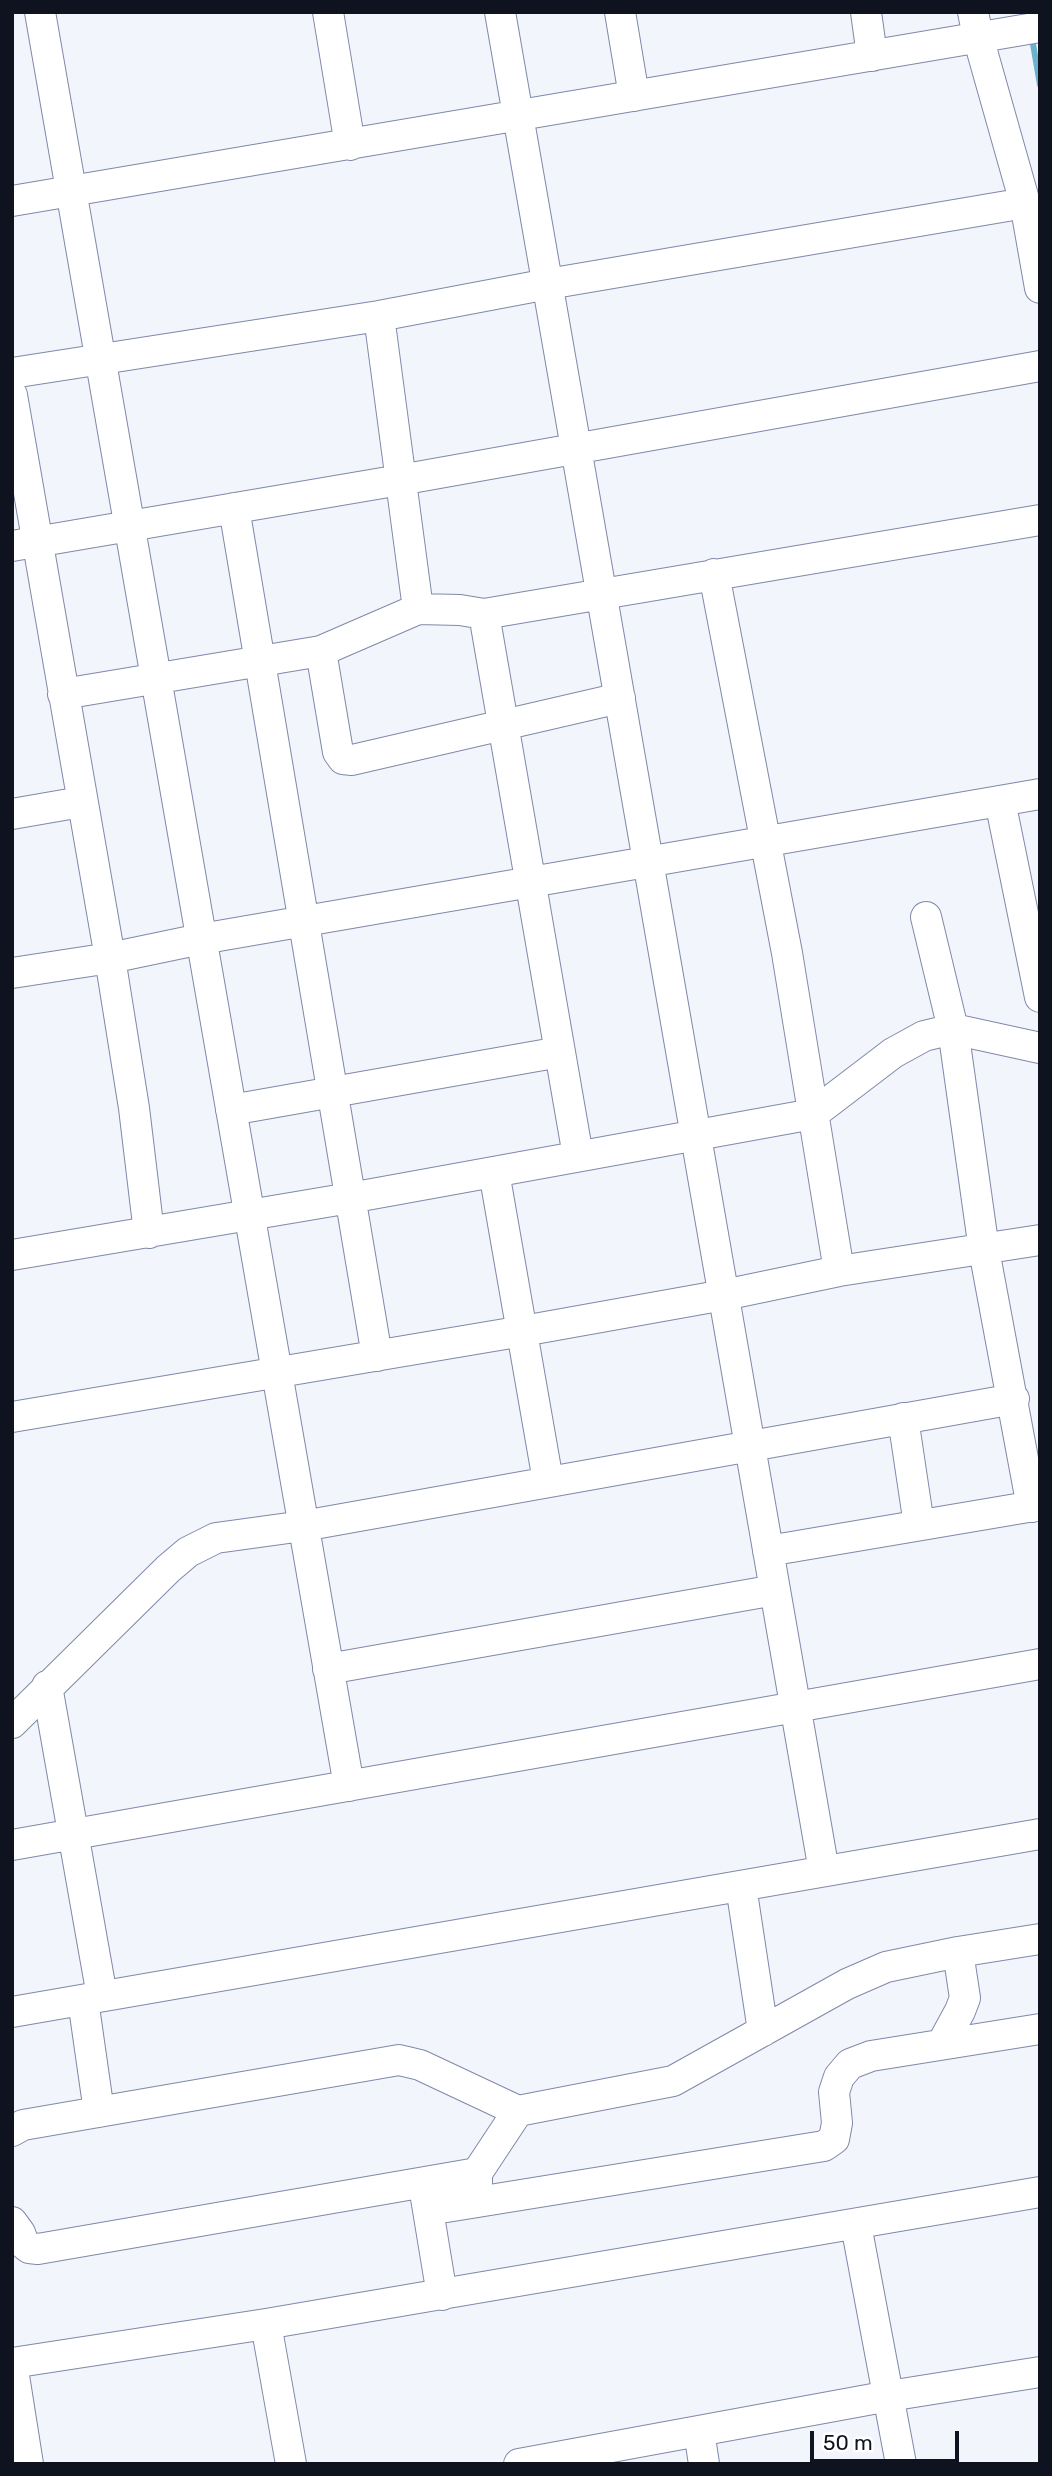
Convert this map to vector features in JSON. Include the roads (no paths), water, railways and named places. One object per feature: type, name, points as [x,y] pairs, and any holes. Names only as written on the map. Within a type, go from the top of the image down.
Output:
[{"type":"street","points":[[40,12],[349,1786]]},
{"type":"street","points":[[328,12],[350,145]]},
{"type":"street","points":[[500,12],[824,1871]]},
{"type":"street","points":[[620,12],[634,96]]},
{"type":"street","points":[[866,12],[872,56]]},
{"type":"street","points":[[12,201],[872,56],[976,25],[1040,27]]},
{"type":"street","points":[[976,25],[1026,203],[1039,278]]},
{"type":"street","points":[[12,373],[379,316],[548,284],[1026,203]]},
{"type":"street","points":[[379,316],[418,609]]},
{"type":"street","points":[[25,543],[400,480],[1040,366]]},
{"type":"street","points":[[12,396],[25,543],[63,694],[134,1108],[149,1233]]},
{"type":"street","points":[[234,508],[377,1356]]},
{"type":"street","points":[[63,694],[321,651],[418,609],[460,610],[484,614],[1040,520]]},
{"type":"street","points":[[714,574],[787,953],[839,1271]]},
{"type":"street","points":[[484,614],[578,1156]]},
{"type":"street","points":[[321,651],[338,752],[343,759],[352,760],[620,698]]},
{"type":"street","points":[[12,972],[110,958],[201,939],[1040,794]]},
{"type":"street","points":[[1000,801],[1040,997]]},
{"type":"street","points":[[12,814],[81,802]]},
{"type":"street","points":[[768,1551],[1036,1506],[984,1250],[953,1029],[926,917]]},
{"type":"street","points":[[12,1255],[350,1198],[813,1114],[893,1053],[924,1037],[953,1029],[1040,1048]]},
{"type":"street","points":[[231,1110],[560,1052]]},
{"type":"street","points":[[494,1172],[548,1482]]},
{"type":"street","points":[[12,1417],[523,1331],[724,1295],[839,1271],[1040,1240]]},
{"type":"street","points":[[12,1723],[47,1686],[188,1552],[216,1538],[303,1525],[1014,1399]]},
{"type":"street","points":[[903,1418],[919,1525]]},
{"type":"street","points":[[328,1669],[775,1590]]},
{"type":"street","points":[[12,1845],[1040,1664]]},
{"type":"street","points":[[47,1686],[74,1834],[93,1998],[99,2112]]},
{"type":"street","points":[[12,2012],[1040,1834]]},
{"type":"street","points":[[741,1886],[763,2031]]},
{"type":"street","points":[[12,2132],[23,2125],[399,2060],[420,2065],[518,2111],[673,2081],[867,1975],[958,1952],[1040,1938]]},
{"type":"street","points":[[942,2044],[965,1998],[958,1952]]},
{"type":"street","points":[[428,2210],[824,2146],[834,2138],[837,2123],[834,2092],[839,2077],[850,2064],[871,2056],[1040,2029]]},
{"type":"street","points":[[478,2202],[477,2173],[518,2111]]},
{"type":"street","points":[[12,2222],[24,2244],[38,2249],[477,2173]]},
{"type":"street","points":[[423,2181],[442,2295]]},
{"type":"street","points":[[28,2464],[12,2362],[442,2295],[1040,2192]]},
{"type":"street","points":[[856,2225],[901,2464]]},
{"type":"street","points":[[266,2324],[291,2464]]},
{"type":"street","points":[[519,2464],[889,2396],[1040,2372]]},
{"type":"street","points":[[699,2431],[704,2464]]},
{"type":"waterway","points":[[1032,38],[1040,85]]}]
